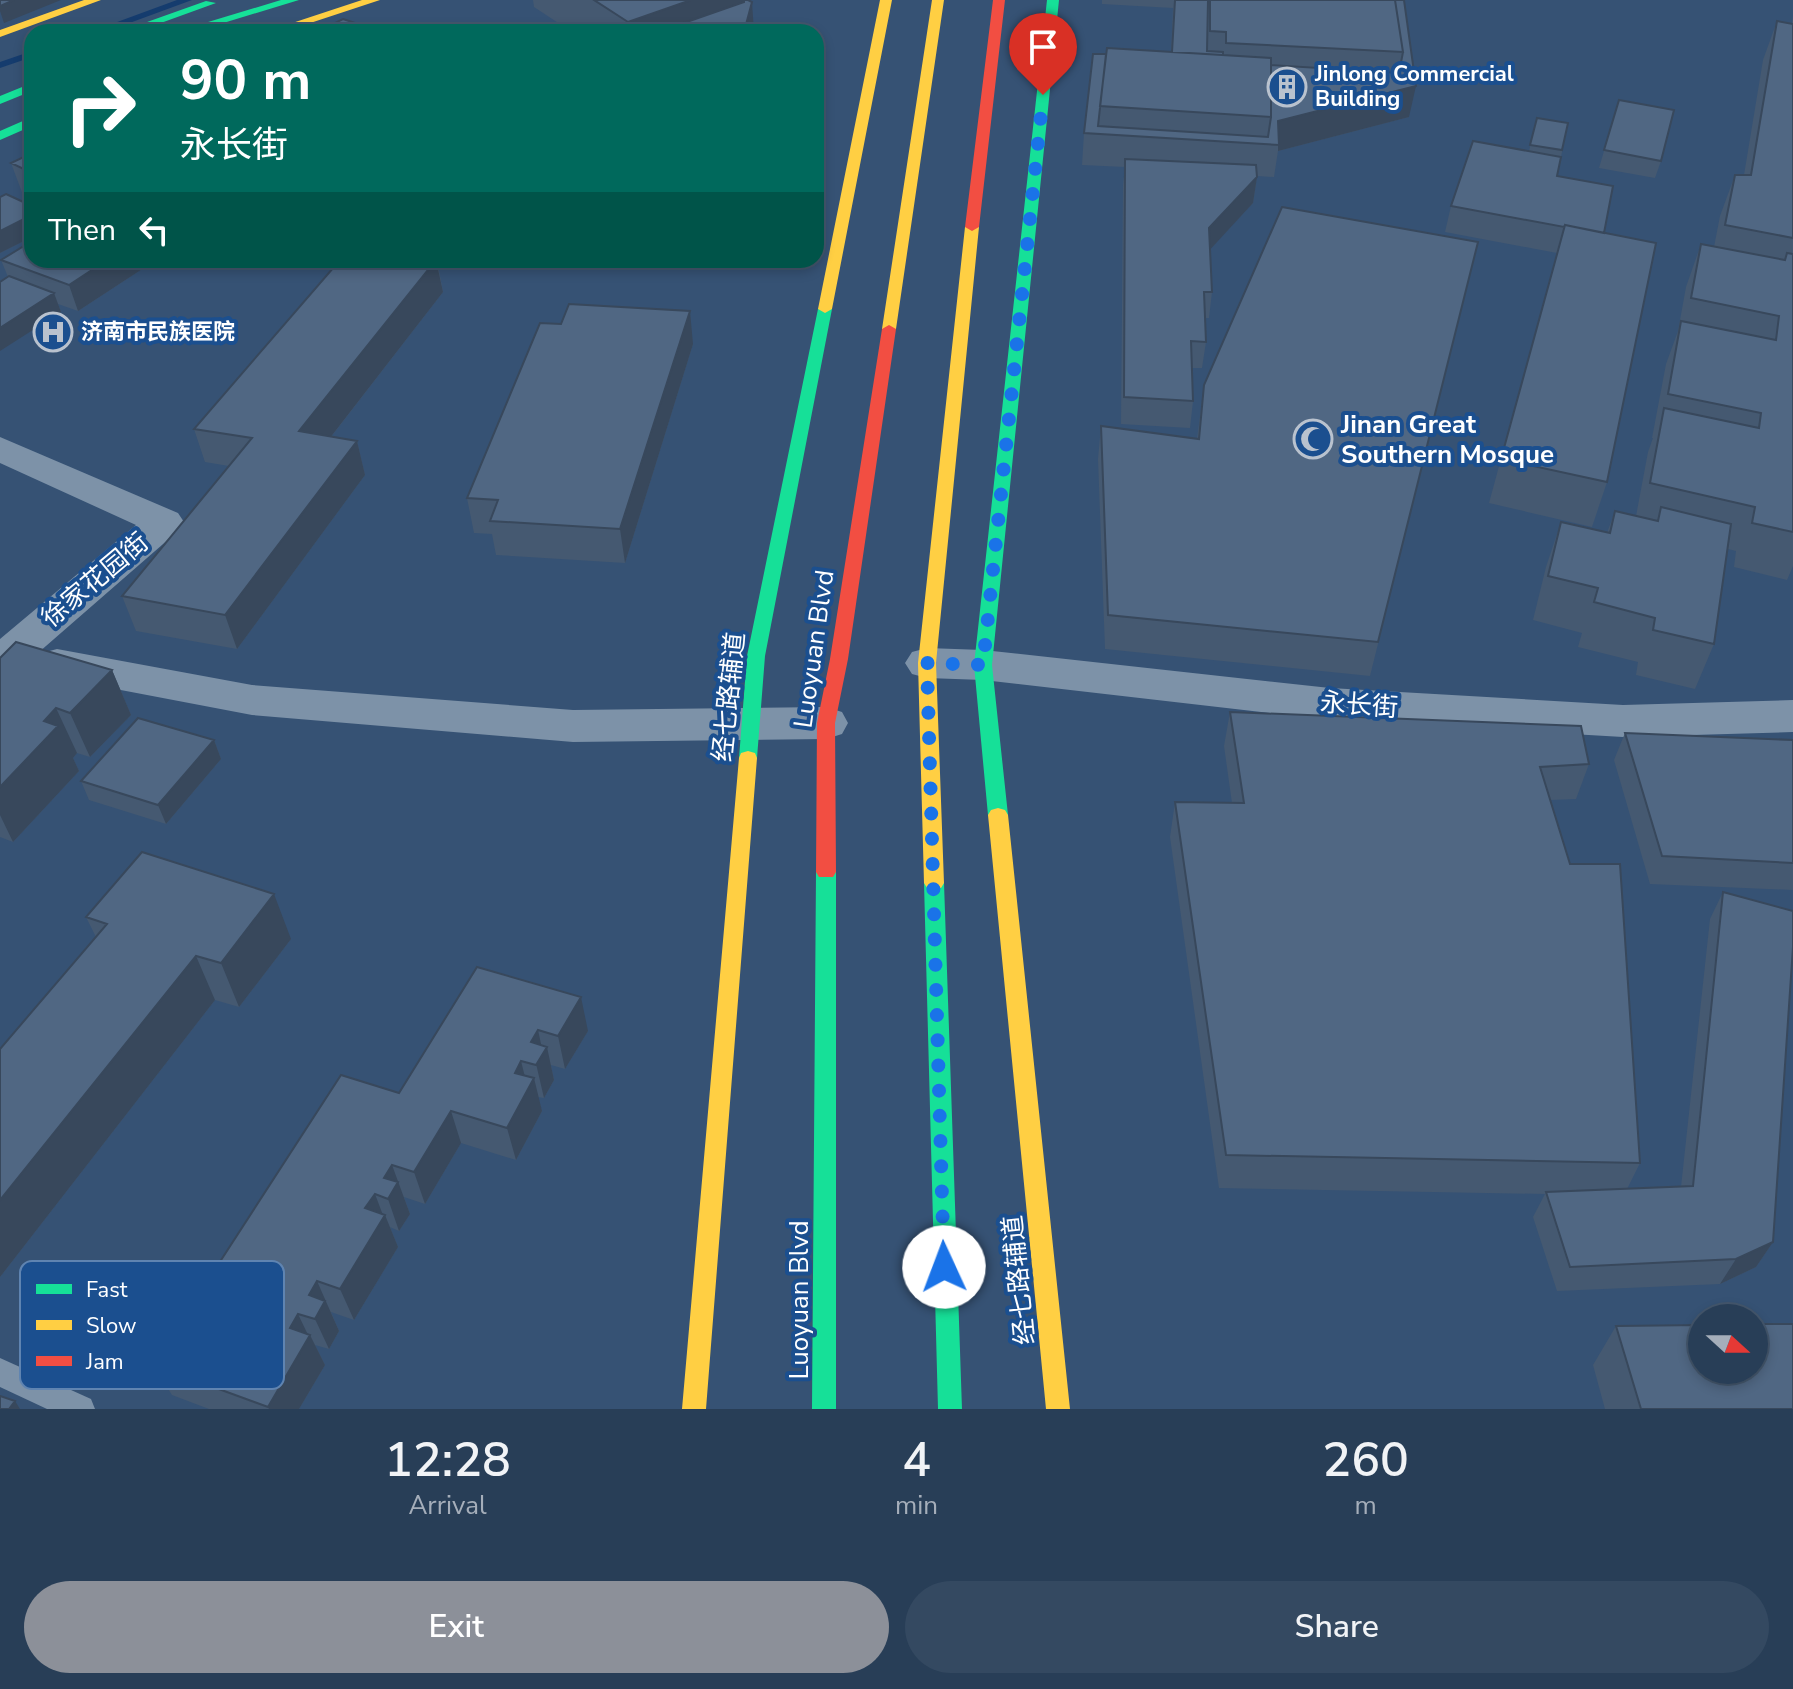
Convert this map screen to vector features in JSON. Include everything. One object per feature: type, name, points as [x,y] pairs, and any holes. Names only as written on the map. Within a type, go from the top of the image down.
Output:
[{"type":"main road","points":[[149,24],[221,0]]},
{"type":"main road","points":[[209,24],[293,0]]},
{"type":"main road","points":[[297,24],[374,0]]},
{"type":"main road","name":"经七路辅道","points":[[694,1409],[756,656],[886,0]]},
{"type":"main road","points":[[922,0],[937,7]]},
{"type":"main road","points":[[950,1409],[927,663],[963,302],[999,0]]},
{"type":"main road","name":"经七路辅道","points":[[1053,0],[983,665],[1058,1409]]},
{"type":"main road","name":"Luoyuan Blvd","points":[[824,1409],[826,723],[839,659],[937,7]]},
{"type":"main road","points":[[30,24],[99,8]]},
{"type":"main road","points":[[74,24],[99,8]]},
{"type":"main road","points":[[0,31],[24,25]]},
{"type":"main road","points":[[0,100],[24,90]]},
{"type":"main road","points":[[0,136],[24,125]]},
{"type":"street","points":[[0,31],[73,0]]},
{"type":"street","name":"徐家花园街","points":[[0,449],[164,522],[4,658]]},
{"type":"street","points":[[4,658],[252,700],[573,726],[826,723]]},
{"type":"street","name":"永长街","points":[[927,663],[983,665],[1345,705],[1623,721],[1791,704]]},
{"type":"lane","points":[[0,1372],[20,1381]]},
{"type":"lane","points":[[37,1389],[80,1409]]},
{"type":"building","points":[[0,0],[14,0],[0,6]]},
{"type":"building","points":[[594,0],[691,0],[628,22]]},
{"type":"building","points":[[1175,0],[1208,0],[1207,51],[1223,52],[1223,55],[1172,52]]},
{"type":"building","points":[[1210,0],[1395,0],[1403,52],[1226,43],[1226,32],[1210,31]]},
{"type":"building","points":[[1395,0],[1404,0],[1416,86],[1278,121],[1279,145],[1084,133],[1093,54],[1106,54],[1098,126],[1268,137],[1271,65],[1399,73],[1403,52]]},
{"type":"building","points":[[752,2],[746,24],[681,24]]},
{"type":"building","points":[[343,19],[358,24],[333,24]]},
{"type":"building","points":[[1777,21],[1793,24],[1793,238],[1725,225],[1735,175],[1751,175]]},
{"type":"building","points":[[1107,48],[1271,58],[1271,117],[1100,106]]},
{"type":"building","points":[[1619,100],[1674,110],[1661,161],[1604,150]]},
{"type":"building","points":[[1537,118],[1568,123],[1562,150],[1530,145]]},
{"type":"building","points":[[1473,141],[1561,157],[1557,176],[1613,186],[1604,233],[1451,206]]},
{"type":"building","points":[[24,157],[24,169],[11,163]]},
{"type":"building","points":[[1125,159],[1256,165],[1257,177],[1209,228],[1212,292],[1204,292],[1206,342],[1191,341],[1193,401],[1124,397]]},
{"type":"building","points":[[6,194],[24,202],[24,219],[0,231],[0,197]]},
{"type":"building","name":"Jinan Great Southern Mosque","points":[[1282,207],[1478,242],[1378,642],[1108,615],[1101,426],[1199,439],[1204,385]]},
{"type":"building","points":[[1565,225],[1656,243],[1607,482],[1501,459]]},
{"type":"building","points":[[1701,244],[1785,260],[1787,253],[1793,254],[1793,532],[1752,523],[1755,507],[1650,483],[1664,408],[1759,428],[1761,413],[1668,394],[1681,321],[1776,340],[1779,316],[1691,298]]},
{"type":"building","points":[[24,246],[24,268],[95,268],[69,285],[1,260]]},
{"type":"building","points":[[333,268],[430,268],[299,431],[357,441],[225,615],[122,596],[252,438],[194,429]]},
{"type":"building","points":[[9,276],[54,293],[0,328],[0,282]]},
{"type":"building","points":[[569,304],[690,311],[620,529],[490,521],[498,500],[467,498],[540,323],[561,324]]},
{"type":"building","points":[[1661,507],[1731,524],[1714,644],[1653,630],[1655,618],[1594,602],[1598,588],[1548,576],[1561,522],[1610,533],[1615,511],[1658,521]]},
{"type":"building","points":[[16,642],[112,670],[70,713],[56,708],[44,721],[58,726],[0,787],[0,658]]},
{"type":"building","points":[[1230,712],[1581,726],[1589,764],[1540,767],[1570,864],[1620,864],[1640,1163],[1226,1155],[1175,802],[1244,803]]},
{"type":"building","points":[[138,718],[214,740],[158,805],[81,781]]},
{"type":"building","points":[[1625,733],[1793,740],[1793,863],[1662,856]]},
{"type":"building","points":[[142,852],[274,894],[221,963],[196,956],[0,1200],[0,1049],[107,924],[86,917]]},
{"type":"building","points":[[1723,892],[1793,911],[1773,1242],[1736,1259],[1570,1267],[1546,1192],[1693,1186]]},
{"type":"building","points":[[477,967],[581,997],[558,1036],[538,1030],[531,1042],[547,1047],[536,1065],[521,1061],[515,1073],[534,1078],[507,1128],[451,1111],[414,1172],[392,1165],[384,1178],[398,1182],[388,1199],[375,1194],[365,1208],[385,1215],[340,1289],[317,1281],[309,1295],[325,1301],[315,1319],[298,1314],[290,1328],[310,1335],[284,1380],[284,1261],[220,1261],[341,1075],[399,1093]]},
{"type":"building","points":[[1768,1324],[1793,1324],[1793,1409],[1641,1409],[1616,1326],[1688,1325],[1688,1384],[1768,1384]]},
{"type":"building","points":[[219,1389],[278,1389],[268,1407]]},
{"type":"building","points":[[0,1396],[15,1401],[9,1409],[0,1409]]},
{"type":"waterway","points":[[118,24],[187,0]]},
{"type":"waterway","points":[[0,65],[24,57]]},
{"type":"traffic: fast","points":[[209,24],[293,0]]},
{"type":"traffic: fast","points":[[998,815],[983,665],[1053,0]]},
{"type":"traffic: fast","points":[[148,24],[210,3]]},
{"type":"traffic: fast","points":[[0,100],[24,90]]},
{"type":"traffic: fast","points":[[0,136],[24,125]]},
{"type":"traffic: fast","points":[[748,758],[756,656],[825,309]]},
{"type":"traffic: fast","points":[[824,1409],[826,872]]},
{"type":"traffic: fast","points":[[934,883],[950,1409]]},
{"type":"traffic: slow","points":[[28,24],[95,0]]},
{"type":"traffic: slow","points":[[297,24],[374,0]]},
{"type":"traffic: slow","points":[[825,309],[886,0]]},
{"type":"traffic: slow","points":[[889,329],[938,0]]},
{"type":"traffic: slow","points":[[0,34],[24,25]]},
{"type":"traffic: slow","points":[[934,883],[927,663],[972,227]]},
{"type":"traffic: slow","points":[[694,1409],[748,758]]},
{"type":"traffic: slow","points":[[998,815],[1058,1409]]},
{"type":"traffic: jam","points":[[972,227],[999,0]]},
{"type":"traffic: jam","points":[[826,872],[826,723],[839,659],[889,329]]},
{"type":"place","name":"Jinlong Commercial Building","points":[[1287,87]]},
{"type":"place","name":"济南市民族医院","points":[[53,332]]},
{"type":"place","name":"Jinan Great Southern Mosque","points":[[1313,439]]},
{"type":"route","points":[[944,1267],[927,663],[983,665],[1043,95]]}]
